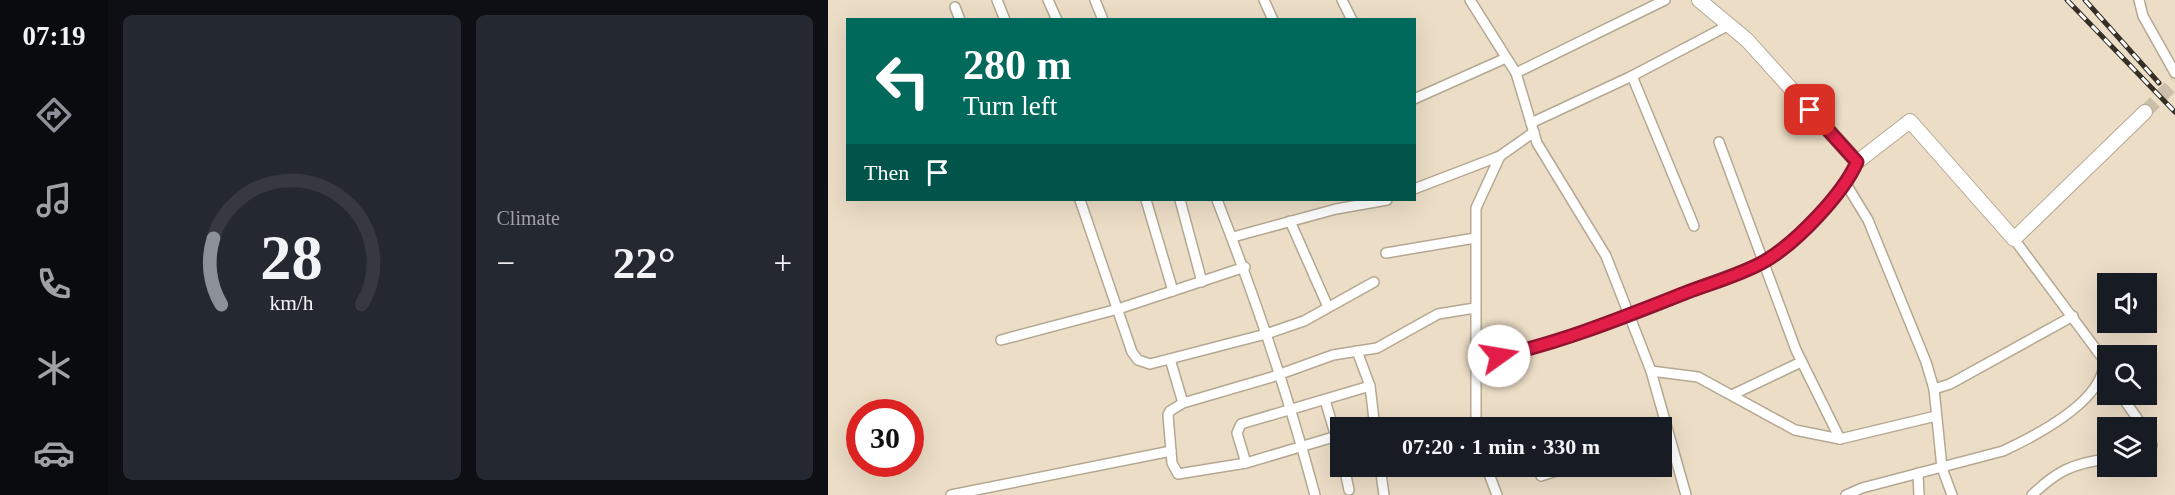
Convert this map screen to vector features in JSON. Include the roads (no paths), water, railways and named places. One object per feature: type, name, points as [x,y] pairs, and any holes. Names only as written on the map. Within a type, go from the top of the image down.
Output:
[{"type":"main road","points":[[1699,0],[1747,40],[1857,162],[1910,121],[2013,239],[2145,112]]},
{"type":"street","points":[[997,0],[1004,18]]},
{"type":"street","points":[[1048,0],[1056,18]]},
{"type":"street","points":[[1095,0],[1102,18]]},
{"type":"street","points":[[1264,0],[1272,18]]},
{"type":"street","points":[[1342,0],[1351,18]]},
{"type":"street","points":[[1470,0],[1516,73],[1537,143],[1606,256],[1651,371],[1661,417]]},
{"type":"street","points":[[1516,73],[1665,0]]},
{"type":"street","points":[[2139,0],[2143,16],[2175,73]]},
{"type":"street","points":[[956,7],[959,18]]},
{"type":"street","points":[[1416,188],[1500,156],[1533,128],[1729,25]]},
{"type":"street","points":[[1416,98],[1506,58]]},
{"type":"street","points":[[1632,76],[1694,226]]},
{"type":"street","points":[[1719,142],[1801,362],[1840,440]]},
{"type":"street","points":[[1476,417],[1476,208],[1500,156]]},
{"type":"street","points":[[1476,362],[1566,338],[1765,261],[1784,247],[1846,184],[1857,162]]},
{"type":"street","points":[[1846,184],[1868,220],[1926,362],[1934,389],[1942,468],[1952,495]]},
{"type":"street","points":[[1080,201],[1132,352],[1138,360],[1150,364],[1266,334],[1304,321],[1374,282]]},
{"type":"street","points":[[1146,201],[1173,291]]},
{"type":"street","points":[[1179,201],[1202,282]]},
{"type":"street","points":[[1217,201],[1245,267],[1281,374],[1315,495]]},
{"type":"street","points":[[1233,237],[1290,221],[1382,201]]},
{"type":"street","points":[[1290,221],[1328,307]]},
{"type":"street","points":[[1386,253],[1475,238]]},
{"type":"street","points":[[2013,239],[2097,350]]},
{"type":"street","points":[[1001,340],[1118,309],[1245,267]]},
{"type":"street","points":[[1330,438],[1246,463],[1178,474],[1172,464],[1168,415],[1170,411],[1183,403],[1281,374],[1333,355],[1377,348],[1438,314],[1475,308]]},
{"type":"street","points":[[1934,389],[1950,384],[2073,316]]},
{"type":"street","points":[[1357,351],[1370,386],[1374,417]]},
{"type":"street","points":[[1170,359],[1183,403]]},
{"type":"street","points":[[1734,394],[1801,362]]},
{"type":"street","points":[[1651,371],[1698,376],[1795,430],[1840,440],[1936,416]]},
{"type":"street","points":[[1846,495],[1862,488],[2003,451],[2050,426],[2085,398],[2097,385]]},
{"type":"street","points":[[1246,463],[1237,433],[1238,426],[1370,386]]},
{"type":"street","points":[[1325,400],[1331,417]]},
{"type":"street","points":[[951,495],[1171,451]]},
{"type":"street","points":[[1672,458],[1686,495]]},
{"type":"street","points":[[2032,495],[2067,468],[2084,461],[2097,460]]},
{"type":"street","points":[[1918,473],[1919,495]]},
{"type":"street","points":[[1346,477],[1349,490]]},
{"type":"street","points":[[1382,477],[1384,495]]},
{"type":"street","points":[[1490,477],[1495,494]]},
{"type":"tunnel","points":[[2145,112],[2175,82]]},
{"type":"railway","points":[[2067,0],[2175,112]]},
{"type":"railway","points":[[2085,0],[2159,83]]}]
